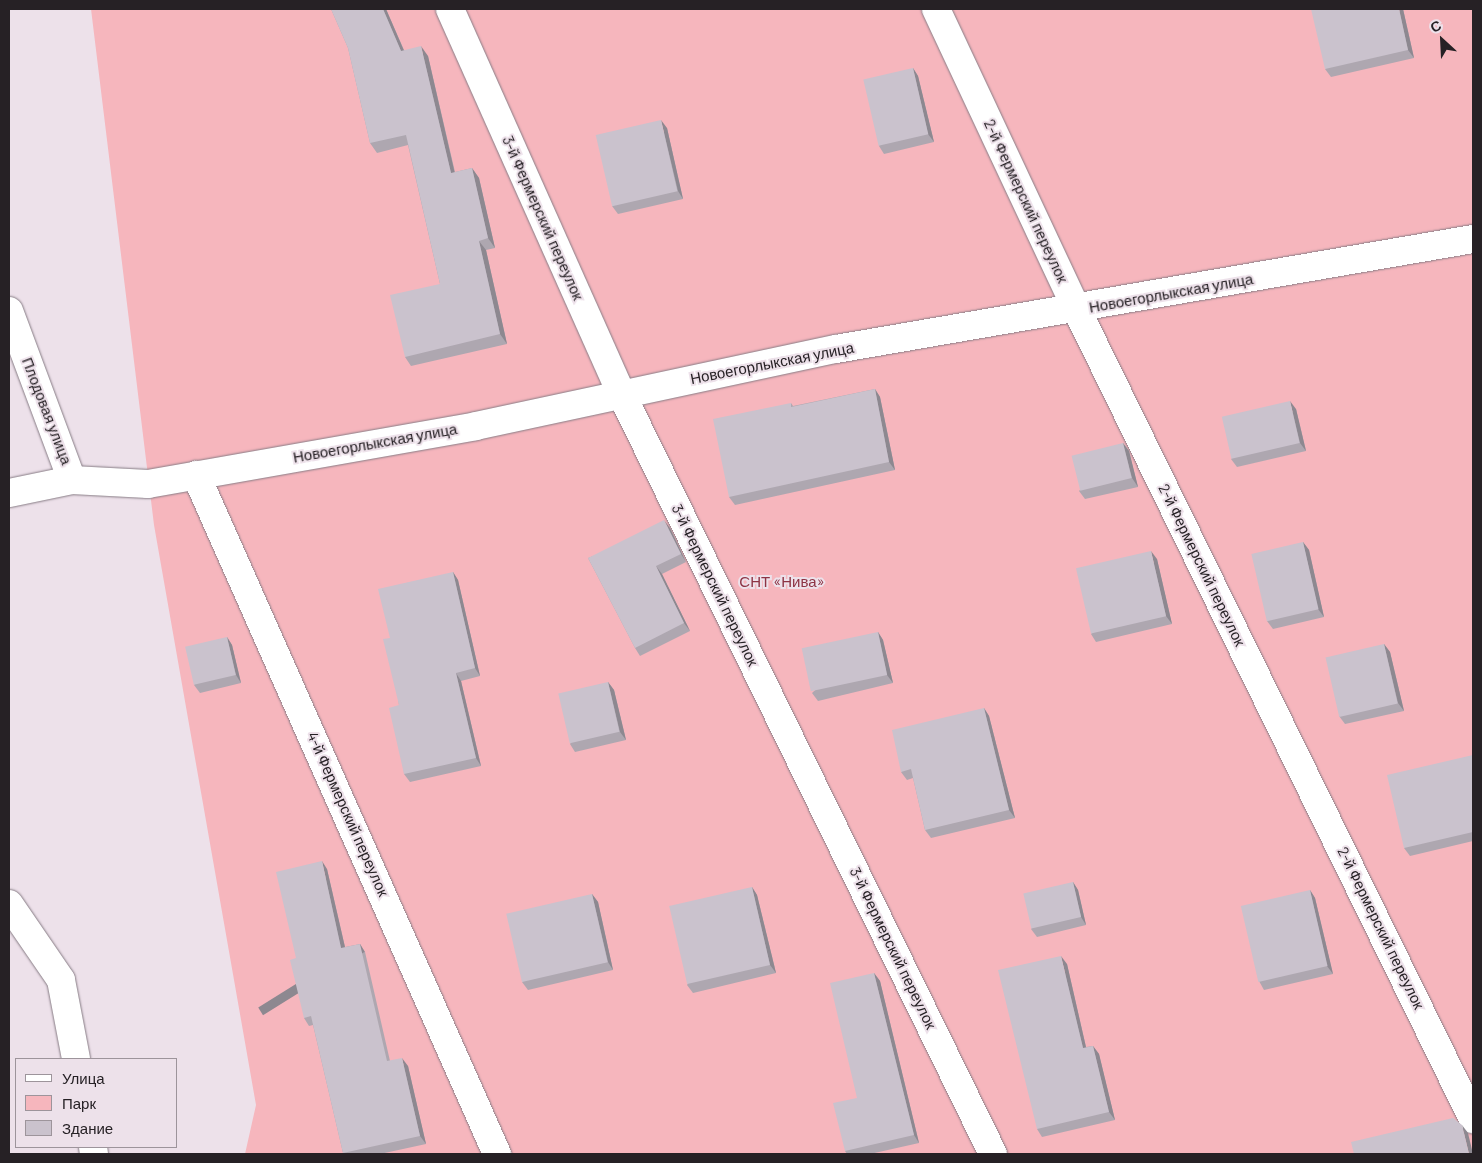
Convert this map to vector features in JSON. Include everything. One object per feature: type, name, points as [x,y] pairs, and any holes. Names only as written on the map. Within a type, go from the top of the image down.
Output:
[{"type":"street","name":"3-й Фермерский переулок","points":[[450,9],[622,393],[993,1154]]},
{"type":"street","name":"2-й Фермерский переулок","points":[[936,9],[1077,310],[1473,1119]]},
{"type":"street","name":"Новоегорлыкская улица","points":[[72,480],[148,484],[476,426],[622,393],[836,349],[1077,310],[1473,239]]},
{"type":"street","name":"Плодовая улица","points":[[9,311],[72,480],[9,493]]},
{"type":"street","name":"4-й Фермерский переулок","points":[[196,475],[497,1154]]},
{"type":"street","points":[[9,904],[60,980],[76,1058]]},
{"type":"green space","name":"СНТ «Нива»","points":[[91,9],[1473,9],[1473,1154],[245,1154],[256,1105],[154,525]]},
{"type":"building","points":[[331,9],[383,9],[401,51],[421,46],[451,173],[472,168],[488,238],[479,241],[500,334],[405,357],[390,295],[440,284],[406,135],[370,143],[348,48]]},
{"type":"building","points":[[1311,9],[1399,9],[1408,50],[1325,69]]},
{"type":"building","points":[[913,68],[928,134],[879,146],[863,79]]},
{"type":"building","points":[[661,120],[677,191],[612,206],[596,135]]},
{"type":"building","points":[[875,389],[889,462],[729,497],[713,419],[791,403],[791,407]]},
{"type":"building","points":[[1290,401],[1300,443],[1231,459],[1222,417]]},
{"type":"building","points":[[1123,443],[1132,478],[1080,491],[1072,456]]},
{"type":"building","points":[[664,520],[681,554],[656,566],[684,623],[635,648],[588,558]]},
{"type":"building","points":[[1303,542],[1319,609],[1267,621],[1251,554]]},
{"type":"building","points":[[1151,551],[1166,616],[1091,634],[1076,568]]},
{"type":"building","points":[[453,572],[475,668],[456,673],[476,758],[404,774],[389,708],[399,705],[383,639],[390,638],[378,589]]},
{"type":"building","points":[[878,632],[887,675],[811,691],[802,648]]},
{"type":"building","points":[[227,637],[236,675],[194,685],[185,647]]},
{"type":"building","points":[[1384,644],[1398,703],[1339,717],[1326,657]]},
{"type":"building","points":[[608,682],[619,732],[570,743],[558,693]]},
{"type":"building","points":[[984,708],[1009,810],[925,830],[911,769],[901,772],[892,730]]},
{"type":"building","points":[[1473,755],[1473,832],[1404,848],[1387,775]]},
{"type":"building","points":[[322,861],[341,948],[360,944],[387,1061],[402,1058],[420,1136],[343,1153],[311,1016],[304,1018],[290,960],[296,958],[276,872]]},
{"type":"building","points":[[1073,882],[1081,917],[1031,929],[1023,893]]},
{"type":"building","points":[[752,887],[770,965],[687,984],[669,906]]},
{"type":"building","points":[[1310,890],[1328,966],[1258,982],[1241,906]]},
{"type":"building","points":[[592,894],[608,962],[522,982],[506,914]]},
{"type":"building","points":[[1061,956],[1083,1048],[1093,1046],[1109,1112],[1037,1129],[998,970]]},
{"type":"building","points":[[874,973],[914,1135],[845,1151],[833,1103],[857,1098],[830,983]]},
{"type":"building","points":[[1453,1118],[1462,1125],[1469,1154],[1354,1154],[1351,1142]]}]
